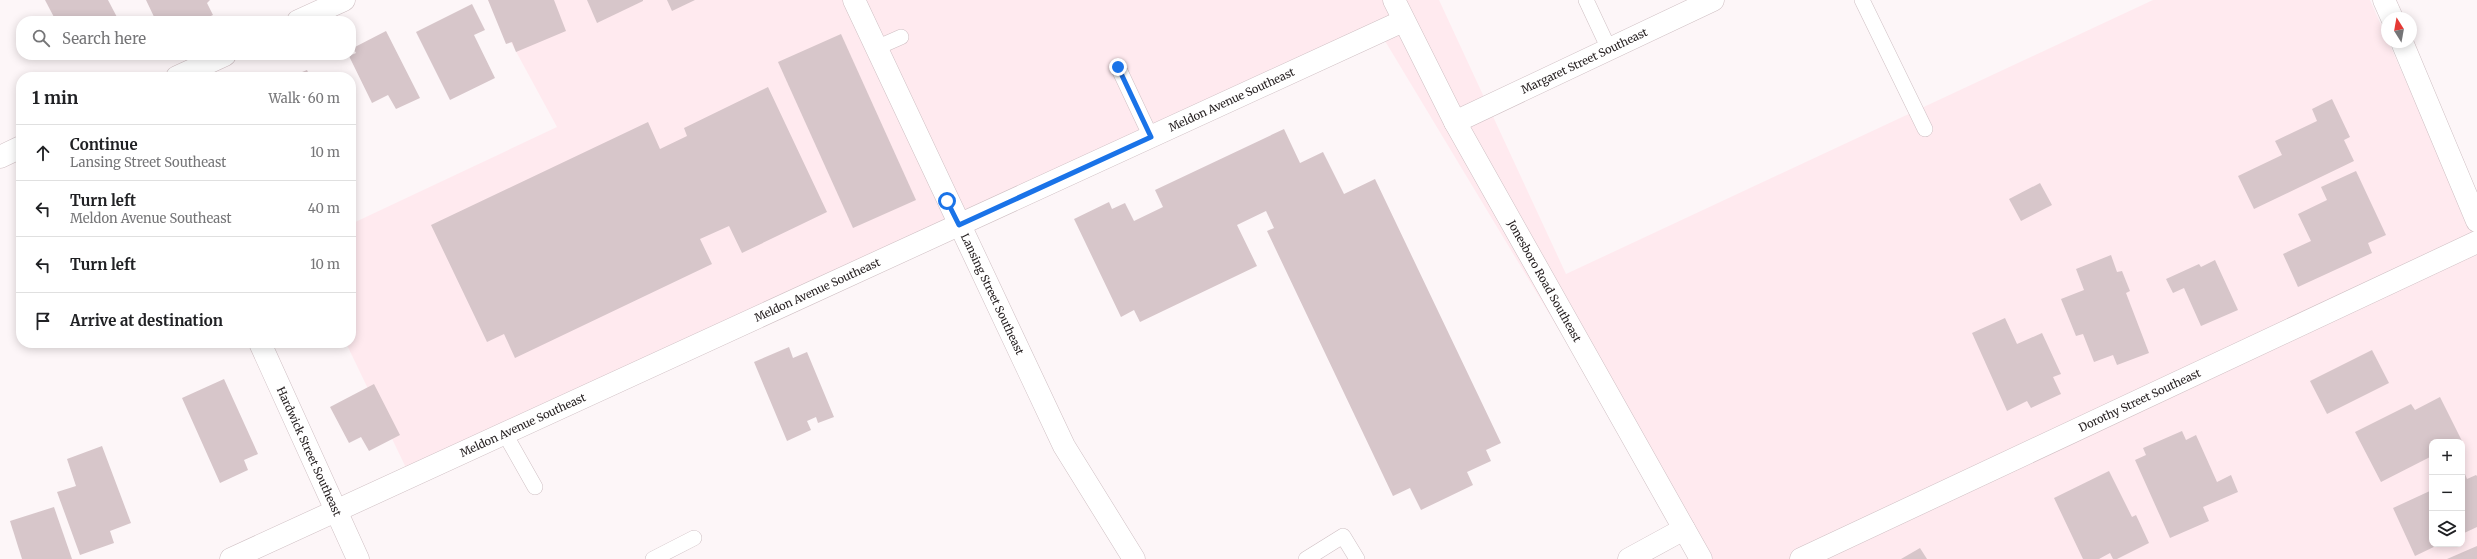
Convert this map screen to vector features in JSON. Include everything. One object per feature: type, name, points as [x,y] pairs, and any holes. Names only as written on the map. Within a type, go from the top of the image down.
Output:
[{"type":"street","points":[[309,16],[344,0]]},
{"type":"street","name":"Lansing Street Southeast","points":[[854,0],[1064,446],[1134,559]]},
{"type":"street","name":"Jonesboro Road Southeast","points":[[1394,0],[1403,21],[1455,122],[1701,559]]},
{"type":"street","points":[[2384,0],[2389,12]]},
{"type":"street","name":"Margaret Street Southeast","points":[[1455,122],[1705,2]]},
{"type":"street","name":"Meldon Avenue Southeast","points":[[231,559],[337,512],[1403,21]]},
{"type":"street","points":[[2405,48],[2477,221]]},
{"type":"street","points":[[188,72],[214,60]]},
{"type":"street","points":[[0,156],[16,149]]},
{"type":"street","name":"Dorothy Street Southeast","points":[[1801,559],[2477,242]]},
{"type":"street","name":"Hardwick Street Southeast","points":[[262,348],[358,559]]},
{"type":"street","points":[[1629,559],[1684,529]]},
{"type":"lane","points":[[1586,0],[1609,49]]},
{"type":"lane","points":[[1862,0],[1924,129]]},
{"type":"lane","points":[[876,48],[901,37]]},
{"type":"lane","points":[[1118,67],[1151,137]]},
{"type":"lane","points":[[505,434],[535,487]]},
{"type":"lane","points":[[1306,559],[1343,536],[1357,559]]},
{"type":"lane","points":[[653,559],[694,538]]},
{"type":"shaded area","points":[[488,0],[1439,0],[1566,274],[2153,0],[2370,0],[2381,25],[2381,48],[2391,48],[2477,242],[2477,559],[1697,559],[1376,26],[675,343],[408,472],[348,348],[356,348],[356,222],[557,127]]},
{"type":"building","points":[[45,0],[108,0],[116,16],[53,16]]},
{"type":"building","points":[[146,0],[210,0],[207,3],[213,15],[211,16],[154,16]]},
{"type":"building","points":[[488,0],[554,0],[566,31],[516,52],[512,42],[506,44]]},
{"type":"building","points":[[587,0],[643,0],[643,1],[597,23]]},
{"type":"building","points":[[667,0],[695,0],[672,11]]},
{"type":"building","points":[[472,4],[485,30],[474,35],[495,78],[450,100],[416,32]]},
{"type":"building","points":[[386,31],[420,98],[396,109],[388,95],[372,103],[351,60],[356,60],[356,46]]},
{"type":"building","points":[[841,34],[916,200],[853,228],[778,62]]},
{"type":"building","points":[[768,87],[827,212],[742,253],[729,226],[700,239],[712,264],[515,358],[504,334],[487,342],[431,225],[648,122],[660,149],[687,136],[684,128]]},
{"type":"building","points":[[2332,99],[2350,137],[2344,140],[2354,161],[2254,209],[2238,176],[2282,155],[2275,141],[2317,121],[2312,109]]},
{"type":"building","points":[[1284,129],[1300,163],[1323,152],[1344,194],[1375,179],[1501,443],[1486,450],[1491,461],[1467,472],[1473,485],[1421,510],[1410,488],[1393,496],[1267,231],[1274,228],[1266,211],[1237,225],[1257,266],[1140,322],[1134,310],[1121,317],[1074,219],[1109,202],[1112,209],[1125,203],[1134,221],[1163,207],[1155,190]]},
{"type":"building","points":[[2356,171],[2386,235],[2368,243],[2372,253],[2298,287],[2283,254],[2311,241],[2298,214],[2327,200],[2321,187]]},
{"type":"building","points":[[2040,183],[2052,205],[2021,221],[2009,199]]},
{"type":"building","points":[[2111,255],[2117,272],[2122,271],[2130,291],[2126,293],[2149,353],[2117,365],[2113,355],[2094,362],[2083,334],[2076,336],[2061,299],[2084,290],[2076,269]]},
{"type":"building","points":[[2215,260],[2238,310],[2201,326],[2184,288],[2173,293],[2166,279],[2199,264],[2201,267]]},
{"type":"building","points":[[2005,318],[2017,344],[2042,333],[2061,374],[2053,377],[2061,394],[2031,408],[2027,401],[2007,411],[1972,333]]},
{"type":"building","points":[[789,347],[793,358],[807,352],[834,417],[818,423],[816,417],[807,421],[811,430],[787,441],[754,362]]},
{"type":"building","points":[[2372,350],[2389,383],[2327,414],[2310,381]]},
{"type":"building","points":[[224,379],[258,454],[244,460],[248,470],[220,483],[182,398]]},
{"type":"building","points":[[374,384],[400,435],[369,451],[361,437],[349,443],[330,407]]},
{"type":"building","points":[[2440,397],[2461,439],[2429,439],[2429,458],[2381,482],[2355,432],[2411,404],[2415,410]]},
{"type":"building","points":[[2182,431],[2186,440],[2196,435],[2217,482],[2231,475],[2238,492],[2203,507],[2209,521],[2170,538],[2135,460],[2146,455],[2143,448]]},
{"type":"building","points":[[102,446],[131,523],[110,531],[114,543],[80,555],[57,492],[76,486],[67,459]]},
{"type":"building","points":[[2109,471],[2132,517],[2136,515],[2149,543],[2117,559],[2113,559],[2110,553],[2099,559],[2083,559],[2054,498]]},
{"type":"building","points":[[2465,474],[2467,479],[2476,475],[2477,476],[2477,527],[2465,533]]},
{"type":"building","points":[[2429,491],[2429,547],[2434,547],[2415,556],[2393,508]]},
{"type":"building","points":[[54,507],[72,559],[22,559],[10,521]]},
{"type":"building","points":[[2477,546],[2477,559],[2447,559]]},
{"type":"building","points":[[1920,548],[1927,559],[1901,559]]},
{"type":"route","points":[[947,201],[959,225],[1151,137],[1118,67]]}]
